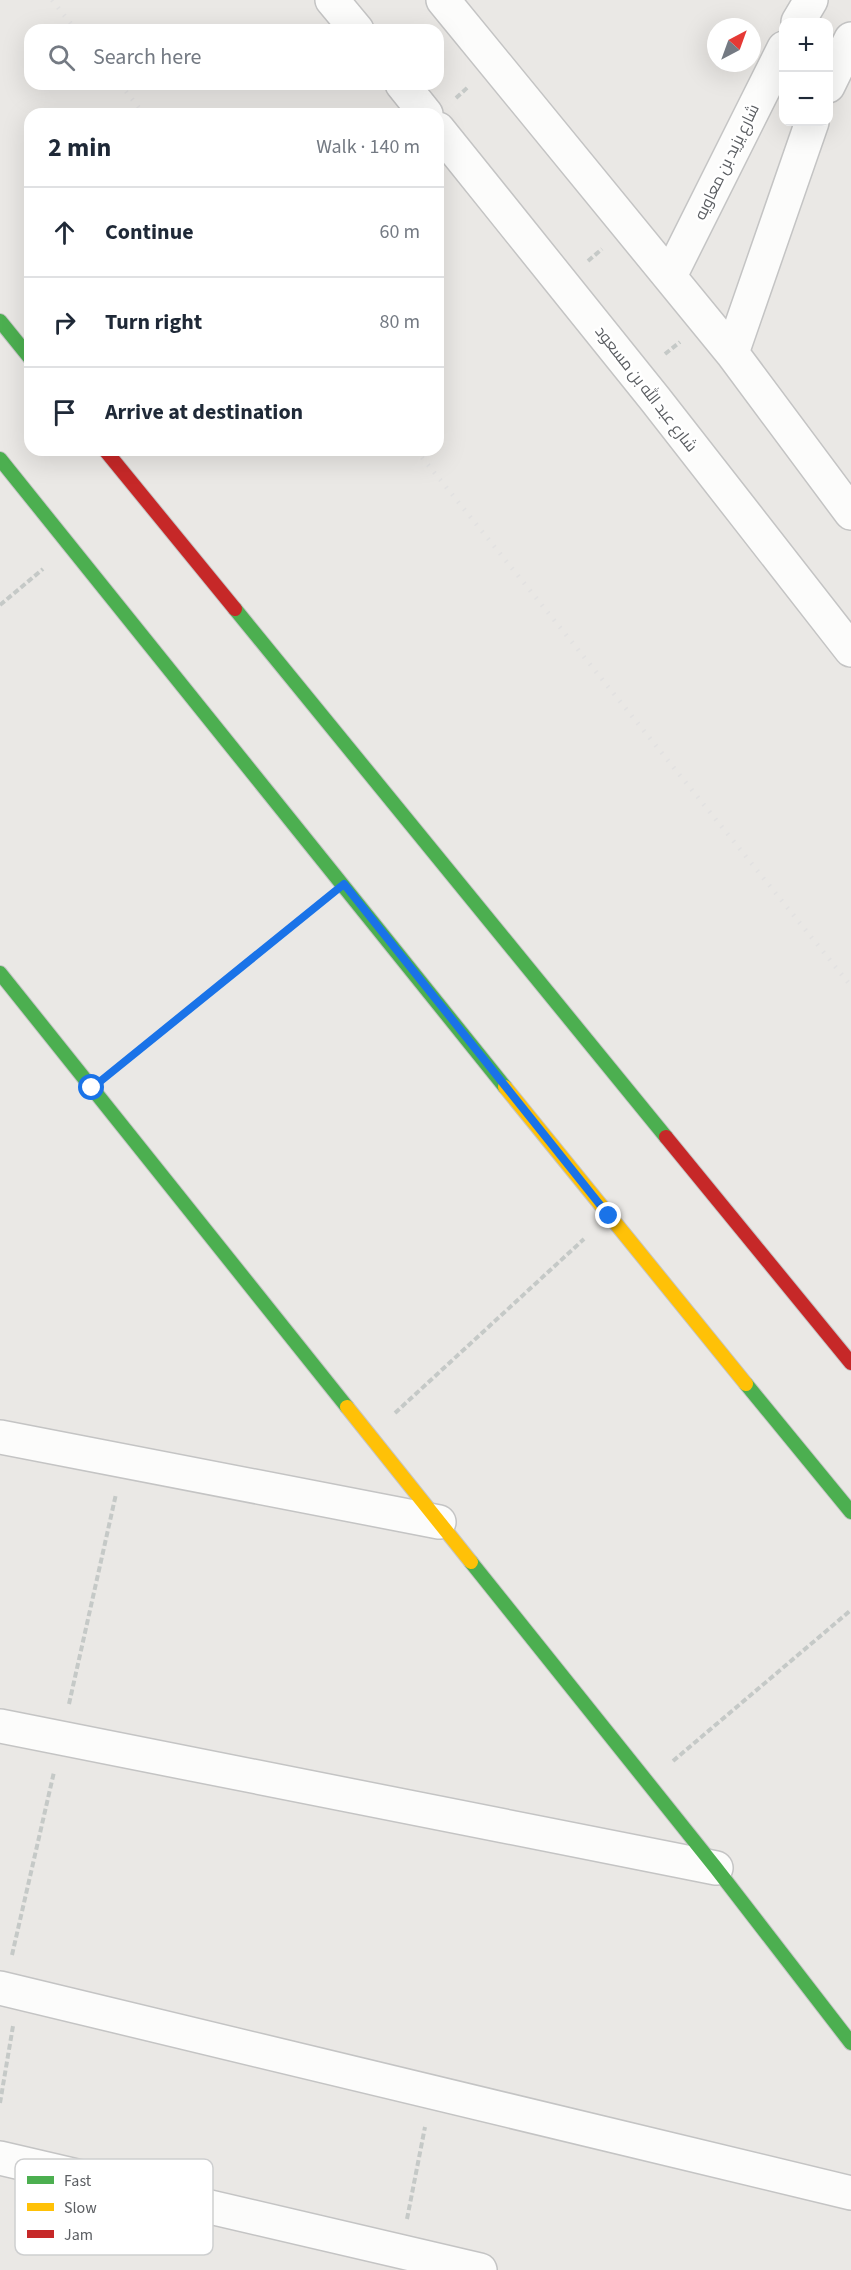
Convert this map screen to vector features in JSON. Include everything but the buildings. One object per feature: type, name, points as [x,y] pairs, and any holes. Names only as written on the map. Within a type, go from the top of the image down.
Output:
[{"type":"street","points":[[332,0],[352,24]]},
{"type":"street","points":[[443,0],[732,352],[851,513]]},
{"type":"street","points":[[801,18],[812,0]]},
{"type":"street","points":[[833,76],[851,39]]},
{"type":"street","name":"شارع يزيد بن معاويه","points":[[670,276],[779,56]]},
{"type":"street","points":[[407,90],[421,108]]},
{"type":"street","points":[[732,352],[811,126]]},
{"type":"street","name":"شارع عبد الله بن مسعود","points":[[444,136],[637,377],[851,650]]},
{"type":"street","points":[[0,321],[24,351]]},
{"type":"street","points":[[110,456],[851,1363]]},
{"type":"street","points":[[0,459],[609,1216],[851,1512]]},
{"type":"street","points":[[0,973],[716,1868],[851,2043]]},
{"type":"street","points":[[0,1437],[439,1522]]},
{"type":"street","points":[[0,1726],[716,1868]]},
{"type":"street","points":[[9,1990],[851,2193]]},
{"type":"street","points":[[0,2158],[15,2162]]},
{"type":"street","points":[[213,2208],[480,2270]]},
{"type":"path","points":[[562,283],[628,227]]},
{"type":"path","points":[[637,377],[705,320]]},
{"type":"path","points":[[0,605],[70,546]]},
{"type":"path","points":[[92,1088],[344,884]]},
{"type":"path","points":[[370,1436],[609,1216]]},
{"type":"path","points":[[647,1783],[851,1610]]},
{"type":"path","points":[[0,2103],[9,1990]]},
{"type":"path","points":[[401,2252],[432,2092]]},
{"type":"railway","points":[[52,0],[71,24]]},
{"type":"railway","points":[[125,90],[139,108]]},
{"type":"railway","points":[[421,456],[851,986]]},
{"type":"traffic: fast","points":[[0,321],[24,351]]},
{"type":"traffic: fast","points":[[0,459],[505,1087]]},
{"type":"traffic: fast","points":[[235,609],[666,1137]]},
{"type":"traffic: fast","points":[[0,973],[347,1407]]},
{"type":"traffic: fast","points":[[746,1384],[851,1512]]},
{"type":"traffic: fast","points":[[471,1562],[716,1868],[851,2043]]},
{"type":"traffic: slow","points":[[505,1087],[746,1384]]},
{"type":"traffic: slow","points":[[347,1407],[471,1562]]},
{"type":"traffic: jam","points":[[110,456],[235,609]]},
{"type":"traffic: jam","points":[[666,1137],[851,1363]]},
{"type":"route","points":[[92,1088],[344,884],[609,1216]]}]
